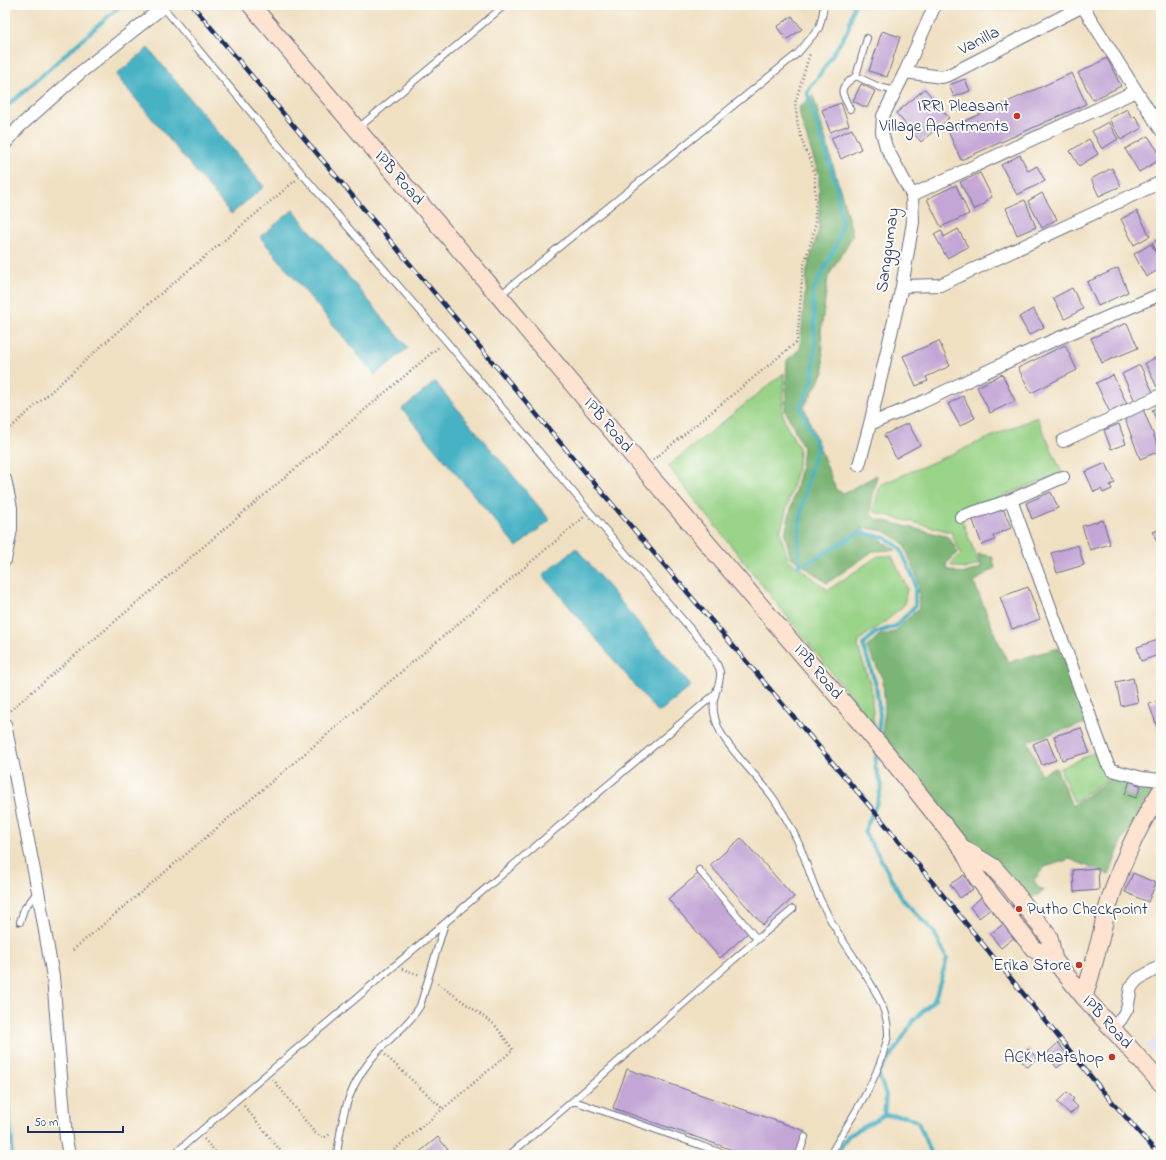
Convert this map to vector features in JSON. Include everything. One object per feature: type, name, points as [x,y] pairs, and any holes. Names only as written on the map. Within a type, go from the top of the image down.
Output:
[{"type":"street","name":"IPB Road","points":[[251,5],[846,706],[962,848],[993,867],[1009,885],[1050,937],[1054,960],[1084,997],[1161,1083]]},
{"type":"street","name":"Sanggumay","points":[[859,465],[902,286],[912,222],[912,195],[886,147],[882,132],[884,116],[935,5]]},
{"type":"street","points":[[5,144],[19,127],[81,72],[162,6]]},
{"type":"street","name":"Vanilla","points":[[905,72],[942,77],[951,74],[1084,6]]},
{"type":"street","points":[[1084,6],[1161,130]]},
{"type":"street","points":[[912,195],[1136,91]]},
{"type":"street","points":[[902,286],[940,285],[1161,182]]},
{"type":"street","points":[[870,424],[916,405],[1045,344],[1161,294]]},
{"type":"street","points":[[1063,441],[1161,395]]},
{"type":"street","points":[[961,517],[1011,500],[1063,477]]},
{"type":"street","points":[[5,479],[11,508],[11,529],[5,560]]},
{"type":"street","points":[[1011,500],[1107,763],[1112,770],[1142,778],[1161,780]]},
{"type":"street","points":[[5,724],[38,891],[53,977],[69,1155]]},
{"type":"street","points":[[1084,997],[1098,948],[1105,916],[1130,848],[1148,810],[1161,791]]},
{"type":"street","points":[[1112,1028],[1121,1019],[1127,1008],[1131,987],[1138,978],[1161,966]]},
{"type":"lane","points":[[357,129],[505,5]]},
{"type":"lane","points":[[499,296],[798,53],[819,28],[824,5]]},
{"type":"lane","points":[[162,6],[303,175],[707,648],[717,662],[720,673],[713,702],[714,715],[718,727],[727,742],[774,798],[791,827],[824,908],[873,987],[884,1009],[888,1038],[879,1066],[870,1087],[830,1155]]},
{"type":"lane","points":[[850,110],[842,91],[843,87],[856,76],[867,38]]},
{"type":"lane","points":[[856,76],[879,87],[896,91]]},
{"type":"lane","points":[[173,1155],[715,694]]},
{"type":"lane","points":[[699,870],[757,939]]},
{"type":"lane","points":[[17,920],[38,891]]},
{"type":"lane","points":[[509,1155],[574,1101],[793,909]]},
{"type":"lane","points":[[337,1155],[340,1129],[348,1098],[358,1076],[380,1050],[413,1018],[420,1006],[445,923]]},
{"type":"lane","points":[[574,1101],[728,1155]]},
{"type":"lane","points":[[799,1155],[805,1137]]},
{"type":"path","points":[[643,468],[797,342],[803,268],[815,228],[815,176],[811,160],[805,150],[798,126],[794,103],[811,51]]},
{"type":"path","points":[[5,433],[146,306],[303,175]]},
{"type":"path","points":[[5,715],[446,341]]},
{"type":"path","points":[[73,950],[590,512]]},
{"type":"path","points":[[5,918],[17,920]]},
{"type":"path","points":[[388,1155],[513,1050],[495,1025],[429,978],[394,967]]},
{"type":"path","points":[[380,1050],[443,1109]]},
{"type":"path","points":[[268,1073],[314,1132],[323,1138],[340,1129]]},
{"type":"path","points":[[238,1099],[284,1155]]},
{"type":"path","points":[[199,1134],[218,1155]]},
{"type":"shaded area","points":[[1161,1034],[1161,1062],[1146,1046]]},
{"type":"green space","points":[[813,95],[853,235],[828,277],[821,332],[824,372],[804,407],[836,490],[844,493],[877,475],[870,513],[876,519],[949,537],[958,553],[946,564],[947,569],[962,574],[981,568],[978,554],[992,556],[995,568],[974,582],[996,637],[1008,662],[1059,648],[1089,722],[1028,741],[1041,774],[1056,768],[1072,806],[1113,777],[1157,787],[1122,841],[1109,875],[1070,859],[1045,867],[1034,880],[1037,886],[1044,891],[1029,900],[964,843],[881,743],[885,709],[883,680],[867,647],[878,636],[894,632],[919,608],[918,580],[904,544],[885,531],[860,527],[896,550],[873,551],[827,583],[790,556],[785,534],[801,466],[803,447],[785,410],[787,360],[800,349],[807,270],[819,228],[819,175],[801,120],[799,107]]},
{"type":"green space","points":[[784,373],[782,412],[786,425],[799,448],[798,465],[780,533],[788,559],[828,590],[878,556],[892,556],[907,588],[904,605],[887,620],[859,640],[858,647],[871,687],[874,726],[668,466]]},
{"type":"green space","points":[[1037,417],[1062,473],[959,513],[979,564],[965,569],[950,565],[961,554],[951,532],[873,512],[880,485]]},
{"type":"green space","points":[[1096,752],[1107,779],[1074,802],[1060,768]]},
{"type":"water","points":[[148,48],[264,187],[231,214],[116,75]]},
{"type":"water","points":[[293,210],[408,348],[375,375],[260,237]]},
{"type":"water","points":[[435,382],[550,520],[517,547],[402,409]]},
{"type":"water","points":[[576,548],[691,686],[658,713],[543,575]]},
{"type":"building","points":[[792,16],[802,29],[786,40],[777,27]]},
{"type":"building","points":[[882,31],[900,37],[887,77],[869,71]]},
{"type":"building","points":[[1107,58],[1121,86],[1093,100],[1078,73]]},
{"type":"building","name":"IRRI Pleasant Village Apartments","points":[[1072,73],[1086,104],[961,160],[947,129]]},
{"type":"building","points":[[965,79],[970,91],[954,97],[949,85]]},
{"type":"building","points":[[861,84],[875,91],[867,108],[853,101]]},
{"type":"building","points":[[925,89],[949,118],[921,142],[896,113]]},
{"type":"building","points":[[841,103],[849,125],[830,132],[822,110]]},
{"type":"building","points":[[1127,109],[1132,118],[1135,116],[1142,128],[1121,140],[1109,119]]},
{"type":"building","points":[[1108,122],[1118,139],[1102,149],[1092,131]]},
{"type":"building","points":[[852,129],[861,149],[841,159],[831,138]]},
{"type":"building","points":[[1148,136],[1161,156],[1161,159],[1139,172],[1125,149]]},
{"type":"building","points":[[1089,139],[1098,154],[1079,166],[1070,151]]},
{"type":"building","points":[[1020,155],[1028,171],[1037,166],[1045,181],[1017,195],[1001,165]]},
{"type":"building","points":[[1112,168],[1121,186],[1099,196],[1091,179]]},
{"type":"building","points":[[980,173],[992,197],[985,201],[986,203],[974,210],[960,182]]},
{"type":"building","points":[[956,185],[969,214],[941,227],[927,199]]},
{"type":"building","points":[[1042,193],[1057,219],[1042,228],[1028,201]]},
{"type":"building","points":[[1025,200],[1036,227],[1017,235],[1006,208]]},
{"type":"building","points":[[1137,211],[1150,236],[1134,245],[1121,219]]},
{"type":"building","points":[[958,229],[968,247],[947,258],[934,234],[941,230],[944,237]]},
{"type":"building","points":[[1161,238],[1161,260],[1152,243]]},
{"type":"building","points":[[1151,244],[1161,262],[1161,276],[1158,270],[1146,277],[1134,254]]},
{"type":"building","points":[[1118,268],[1128,292],[1098,306],[1087,282]]},
{"type":"building","points":[[1072,288],[1083,309],[1065,319],[1053,298]]},
{"type":"building","points":[[1033,309],[1044,327],[1029,335],[1019,317]]},
{"type":"building","points":[[1127,323],[1138,348],[1102,363],[1091,338]]},
{"type":"building","points":[[939,341],[950,366],[926,377],[928,381],[916,386],[903,356]]},
{"type":"building","points":[[1065,345],[1077,370],[1031,393],[1018,368]]},
{"type":"building","points":[[1161,355],[1161,385],[1157,387],[1145,363]]},
{"type":"building","points":[[1140,365],[1153,392],[1135,401],[1122,374]]},
{"type":"building","points":[[1002,374],[1015,401],[990,413],[977,387]]},
{"type":"building","points":[[1113,375],[1127,404],[1110,413],[1096,383]]},
{"type":"building","points":[[963,396],[975,418],[960,426],[948,404]]},
{"type":"building","points":[[1161,406],[1161,429],[1152,410]]},
{"type":"building","points":[[1143,409],[1160,451],[1140,459],[1124,416]]},
{"type":"building","points":[[908,423],[920,445],[896,458],[884,435]]},
{"type":"building","points":[[1119,424],[1126,444],[1111,449],[1104,430]]},
{"type":"building","points":[[1106,463],[1115,483],[1110,485],[1112,489],[1103,493],[1101,489],[1094,492],[1085,472]]},
{"type":"building","points":[[1051,492],[1058,508],[1032,519],[1026,503]]},
{"type":"building","points":[[1001,503],[1011,528],[993,536],[995,540],[982,545],[971,515]]},
{"type":"building","points":[[1103,520],[1110,544],[1090,550],[1082,526]]},
{"type":"building","points":[[1161,529],[1161,540],[1157,542],[1153,532]]},
{"type":"building","points":[[1078,545],[1084,565],[1057,573],[1051,553]]},
{"type":"building","points":[[1028,587],[1040,619],[1012,629],[1000,597]]},
{"type":"building","points":[[1161,639],[1161,654],[1141,661],[1137,647]]},
{"type":"building","points":[[1133,678],[1138,702],[1121,706],[1116,682]]},
{"type":"building","points":[[1161,700],[1161,738],[1149,704]]},
{"type":"building","points":[[1081,728],[1089,752],[1062,760],[1054,736]]},
{"type":"building","points":[[1047,738],[1056,760],[1042,765],[1033,744]]},
{"type":"building","points":[[1130,781],[1141,786],[1136,798],[1125,794]]},
{"type":"building","points":[[741,838],[794,897],[763,925],[710,865]]},
{"type":"building","points":[[1098,868],[1099,890],[1074,892],[1073,870]]},
{"type":"building","points":[[1133,873],[1156,883],[1148,902],[1125,892]]},
{"type":"building","points":[[698,874],[749,932],[720,958],[668,899]]},
{"type":"building","points":[[964,875],[973,889],[960,898],[950,884]]},
{"type":"building","points":[[986,893],[996,905],[979,918],[970,907]]},
{"type":"building","name":"Putho Checkpoint","points":[[1019,901],[1027,912],[1020,917],[1012,905]]},
{"type":"building","points":[[1005,923],[1016,936],[1001,948],[990,934]]},
{"type":"building","points":[[1058,1043],[1070,1058],[1057,1068],[1046,1054]]},
{"type":"building","points":[[1028,1049],[1037,1058],[1028,1067],[1019,1059]]},
{"type":"building","points":[[627,1069],[805,1131],[797,1155],[747,1155],[613,1108]]},
{"type":"building","points":[[1067,1092],[1074,1099],[1072,1101],[1078,1107],[1070,1114],[1057,1102]]},
{"type":"building","points":[[438,1137],[452,1155],[416,1155]]},
{"type":"waterway","points":[[854,5],[848,30],[823,70],[807,92],[836,184],[842,225],[835,248],[813,291],[815,344],[813,379],[800,407],[817,447],[802,505],[798,551],[799,566],[818,557],[860,532],[886,538],[900,548],[915,581],[915,606],[896,626],[875,633],[863,645],[876,685],[880,715],[878,736]]},
{"type":"waterway","points":[[5,108],[119,7]]},
{"type":"waterway","points":[[877,749],[875,767],[882,785],[877,803],[864,832],[903,900],[934,932],[947,959],[935,999],[912,1022],[896,1049],[878,1073],[886,1095],[884,1115]]},
{"type":"waterway","points":[[5,1078],[12,1155]]},
{"type":"waterway","points":[[836,1155],[848,1136],[884,1115],[905,1116],[918,1122],[931,1155]]},
{"type":"railway","points":[[192,5],[601,491],[884,823],[1101,1089],[1159,1155]]},
{"type":"place","name":"IRRI Pleasant Village Apartments","points":[[1017,116]]},
{"type":"place","name":"Putho Checkpoint","points":[[1019,909]]},
{"type":"place","name":"Erika Store","points":[[1079,965]]},
{"type":"place","name":"ACK Meatshop","points":[[1112,1057]]}]
